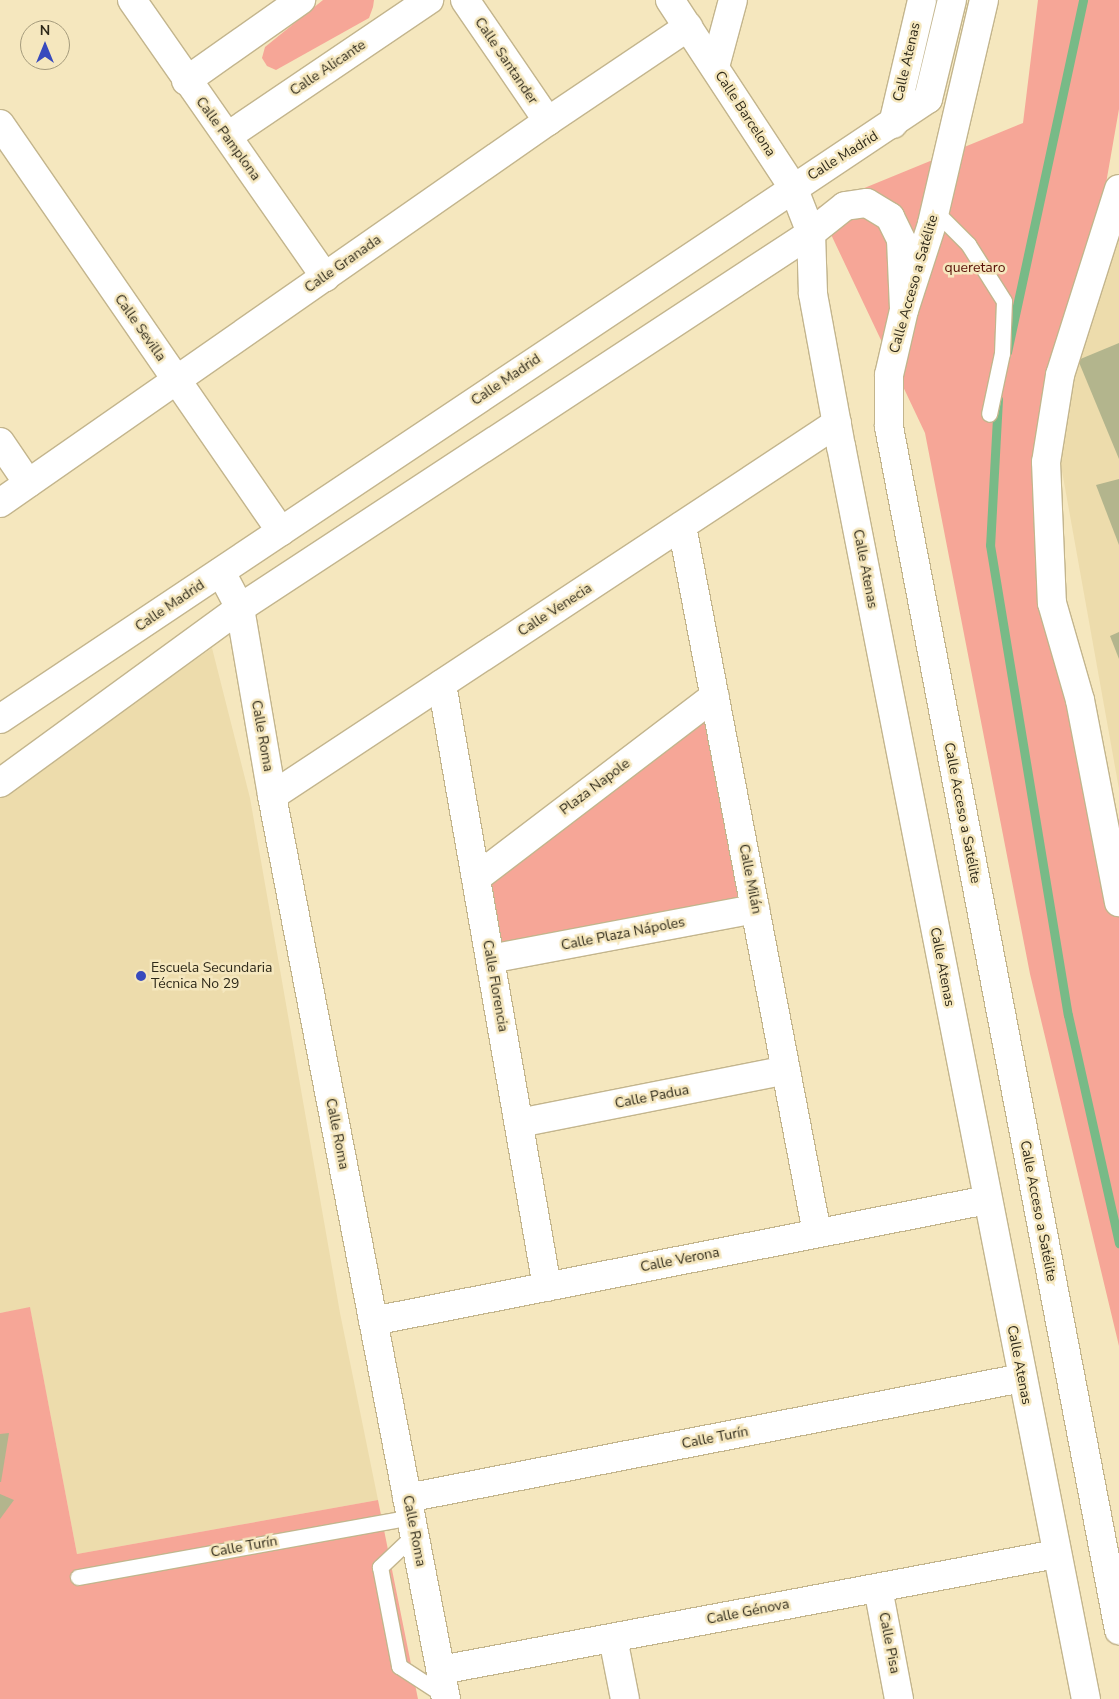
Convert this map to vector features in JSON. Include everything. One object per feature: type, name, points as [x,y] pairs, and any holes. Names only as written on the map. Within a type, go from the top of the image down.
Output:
[{"type":"street","name":"Calle Pamplona","points":[[132,0],[186,81],[228,136],[325,277]]},
{"type":"street","points":[[186,81],[301,0]]},
{"type":"street","name":"Calle Alicante","points":[[228,136],[429,0]]},
{"type":"street","name":"Calle Santander","points":[[465,0],[548,121]]},
{"type":"street","name":"Calle Barcelona","points":[[670,0],[793,187],[811,233]]},
{"type":"street","points":[[714,67],[733,0]]},
{"type":"street","name":"Calle Atenas","points":[[893,124],[922,0]]},
{"type":"street","name":"Calle Madrid","points":[[0,719],[793,187],[893,124],[928,99],[952,0]]},
{"type":"street","name":"Calle Acceso a Satélite","points":[[984,0],[936,212],[904,310],[889,375],[889,427],[1119,1630]]},
{"type":"street","name":"Calle Granada","points":[[0,503],[548,121],[688,27]]},
{"type":"street","name":"Calle Sevilla","points":[[0,124],[281,531]]},
{"type":"street","points":[[1119,189],[1060,375],[1046,462],[1052,603],[1080,700],[1119,902]]},
{"type":"street","points":[[0,783],[240,608],[811,233],[845,206],[867,204],[890,217],[901,240],[904,310]]},
{"type":"street","name":"Calle Atenas","points":[[811,233],[813,294],[837,424],[1056,1554],[1086,1699]]},
{"type":"street","name":"Calle Venecia","points":[[272,796],[837,424]]},
{"type":"street","points":[[0,442],[28,483]]},
{"type":"street","name":"Calle Milán","points":[[682,526],[817,1233]]},
{"type":"street","name":"Calle Roma","points":[[221,572],[240,608],[272,796],[446,1698]]},
{"type":"street","name":"Calle Florencia","points":[[442,684],[547,1287]]},
{"type":"street","name":"Plaza Napole","points":[[476,878],[715,696]]},
{"type":"street","name":"Calle Plaza Nápoles","points":[[490,959],[755,909]]},
{"type":"street","name":"Calle Padua","points":[[518,1123],[786,1070]]},
{"type":"street","name":"Calle Verona","points":[[373,1321],[987,1200]]},
{"type":"street","name":"Calle Turín","points":[[411,1517],[1022,1378]]},
{"type":"street","name":"Calle Génova","points":[[440,1670],[1056,1554]]},
{"type":"street","name":"Calle Pisa","points":[[878,1588],[899,1699]]},
{"type":"street","points":[[613,1638],[625,1699]]},
{"type":"lane","points":[[936,212],[968,244],[1004,301],[1002,352],[989,414]]},
{"type":"lane","points":[[411,1517],[380,1567],[399,1666],[446,1698]]},
{"type":"lane","name":"Calle Turín","points":[[78,1577],[411,1517]]},
{"type":"shaded area","points":[[1119,216],[1119,789],[1057,443]]},
{"type":"shaded area","name":"Escuela Secundaria Técnica No 29","points":[[212,648],[250,798],[340,1313],[378,1500],[77,1554],[30,1308],[0,1313],[0,796]]},
{"type":"green space","points":[[323,0],[374,0],[369,18],[276,70],[267,66],[262,58],[265,47]]},
{"type":"green space","name":"queretaro","points":[[1038,0],[1119,0],[1119,109],[1048,516],[1119,880],[1119,1346],[1030,974],[925,433],[818,207],[1023,123]]},
{"type":"green space","points":[[715,696],[755,909],[490,959],[476,878]]},
{"type":"green space","points":[[30,1307],[77,1554],[378,1500],[418,1699],[0,1699],[0,1313]]},
{"type":"building","points":[[1119,343],[1119,459],[1078,360]]},
{"type":"building","points":[[1119,479],[1119,545],[1096,485]]},
{"type":"building","points":[[1119,632],[1119,659],[1110,636]]},
{"type":"building","points":[[9,1433],[1,1482],[0,1482],[0,1434]]},
{"type":"building","points":[[0,1494],[14,1500],[0,1519]]},
{"type":"waterway","points":[[1007,352],[1083,0]]},
{"type":"waterway","points":[[998,399],[990,545],[1068,1015],[1119,1243]]},
{"type":"place","name":"Escuela Secundaria Técnica No 29","points":[[141,976]]}]
